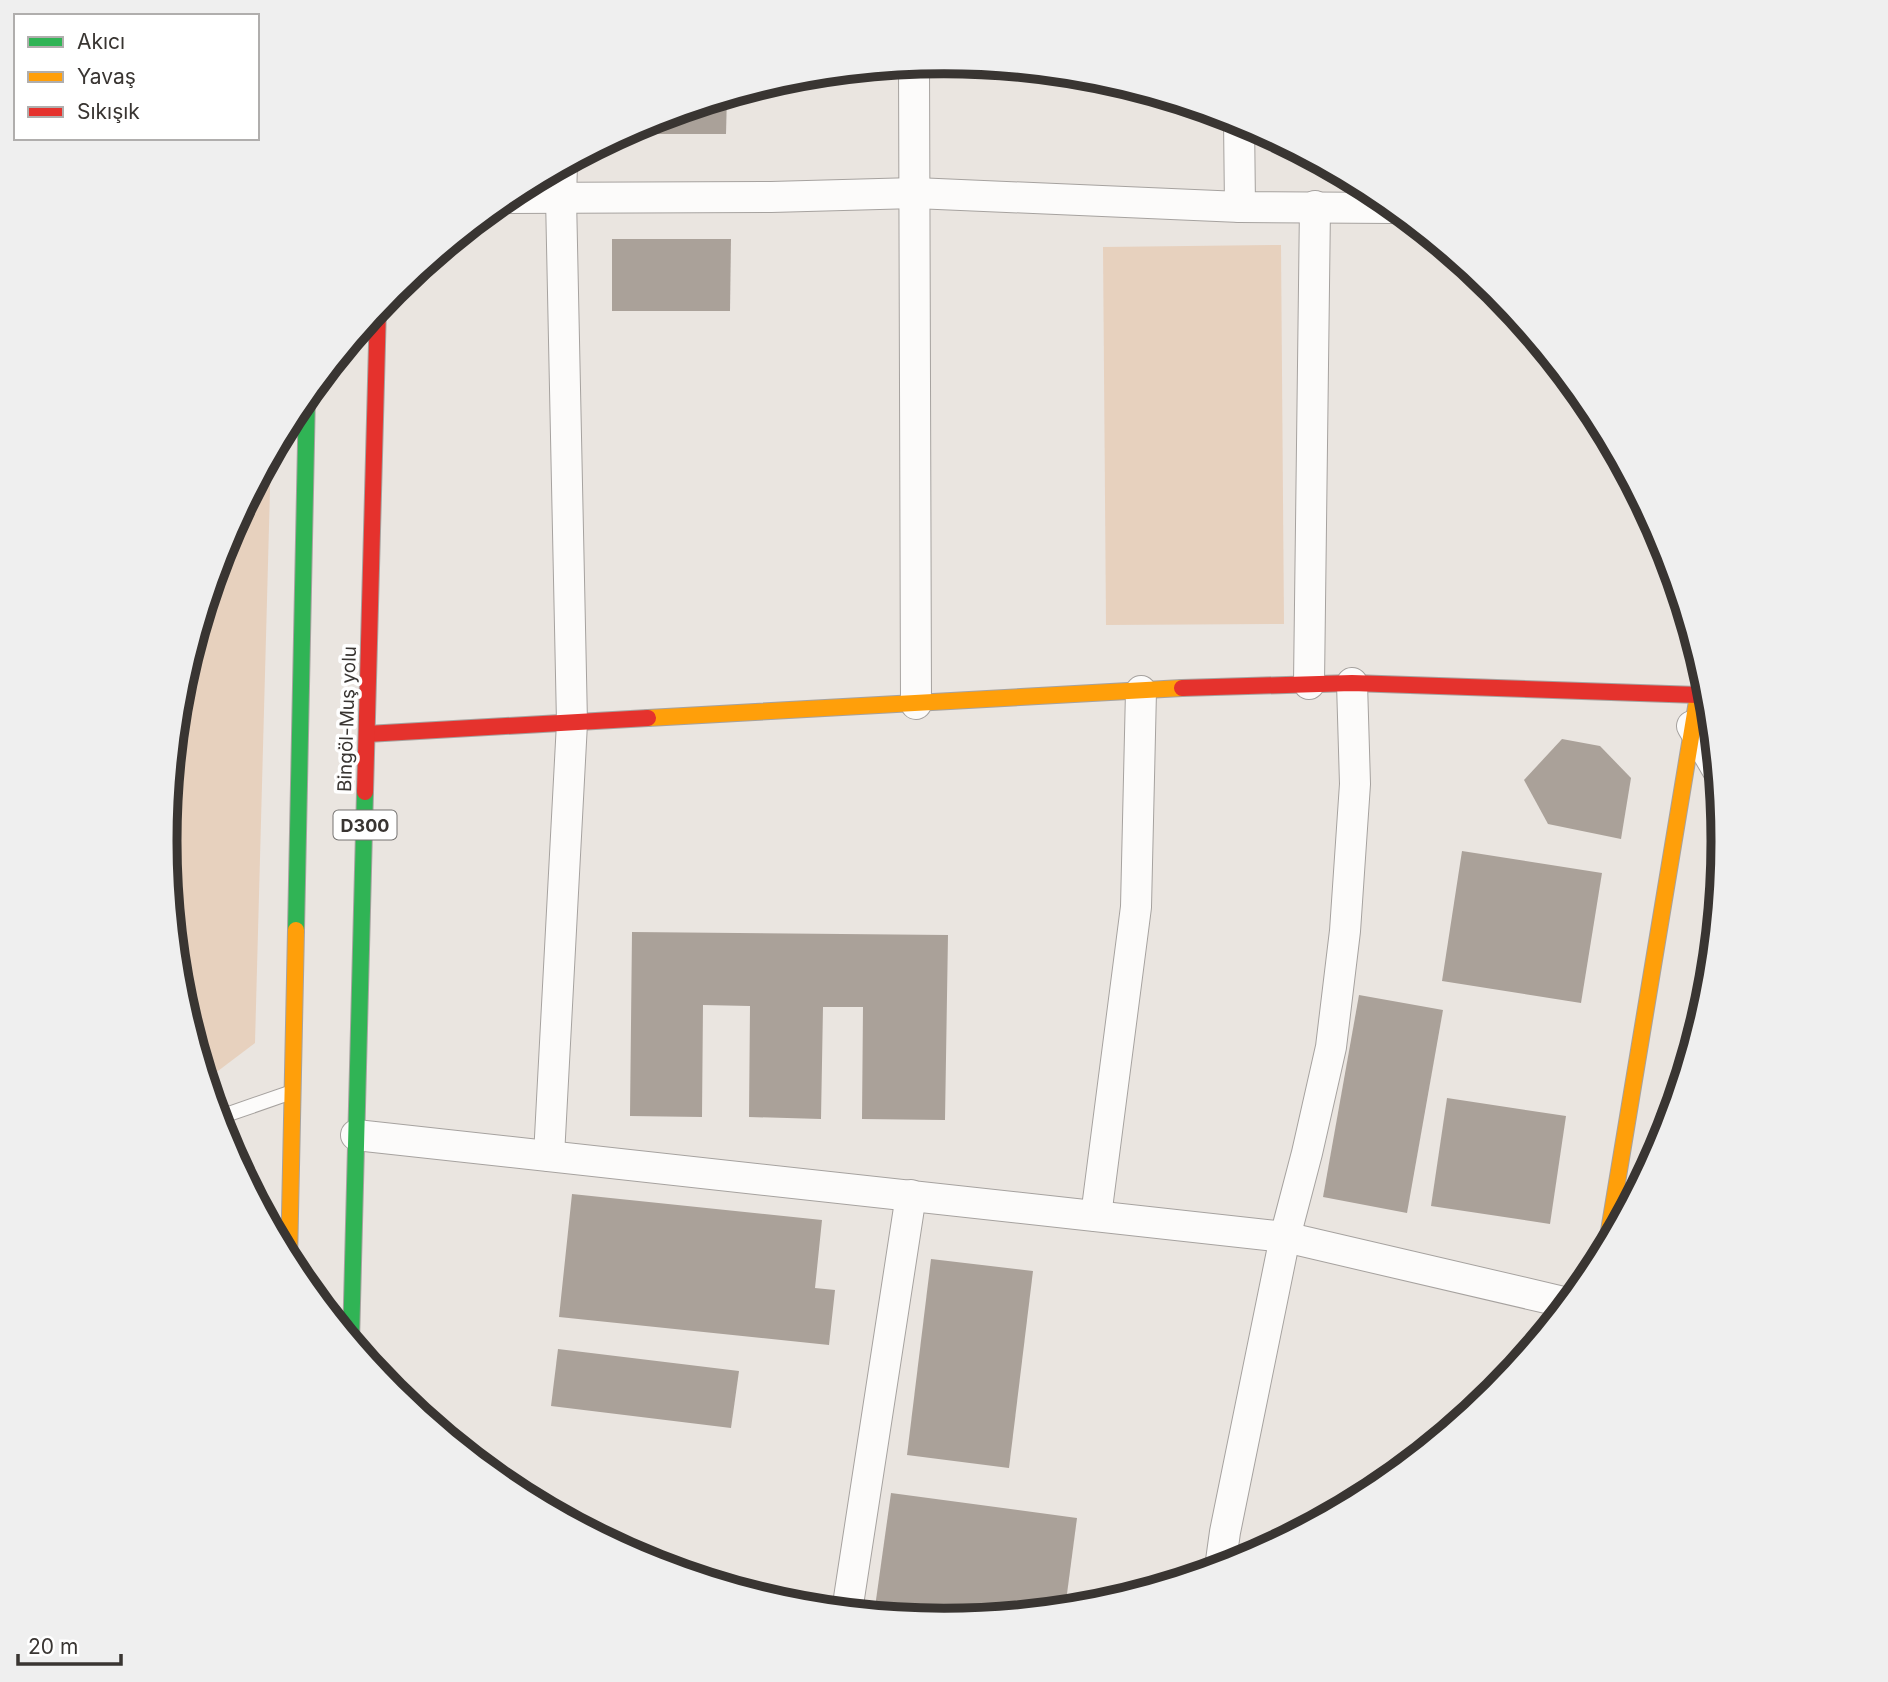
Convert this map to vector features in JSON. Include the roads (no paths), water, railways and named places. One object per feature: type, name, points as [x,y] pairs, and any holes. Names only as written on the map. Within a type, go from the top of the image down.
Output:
[{"type":"main road","name":"Bingöl-Muş yolu","points":[[351,1328],[378,323]]},
{"type":"main road","points":[[289,1241],[307,414]]},
{"type":"main road","points":[[367,734],[1309,684],[1352,683],[1698,695]]},
{"type":"main road","points":[[1610,1222],[1698,696]]},
{"type":"street","points":[[914,75],[916,704]]},
{"type":"street","points":[[1239,133],[1240,207]]},
{"type":"street","points":[[549,1156],[572,723],[562,175]]},
{"type":"street","points":[[526,198],[771,197],[915,193],[1240,207],[1376,208]]},
{"type":"street","points":[[1309,684],[1315,206]]},
{"type":"street","points":[[1222,1556],[1285,1237],[1331,1047],[1355,784],[1352,683]]},
{"type":"street","points":[[1096,1216],[1136,907],[1140,691]]},
{"type":"street","points":[[1692,726],[1706,750]]},
{"type":"street","points":[[356,1135],[1285,1237],[1558,1301]]},
{"type":"street","points":[[848,1602],[911,1195]]},
{"type":"lane","points":[[227,1114],[293,1091]]}]
